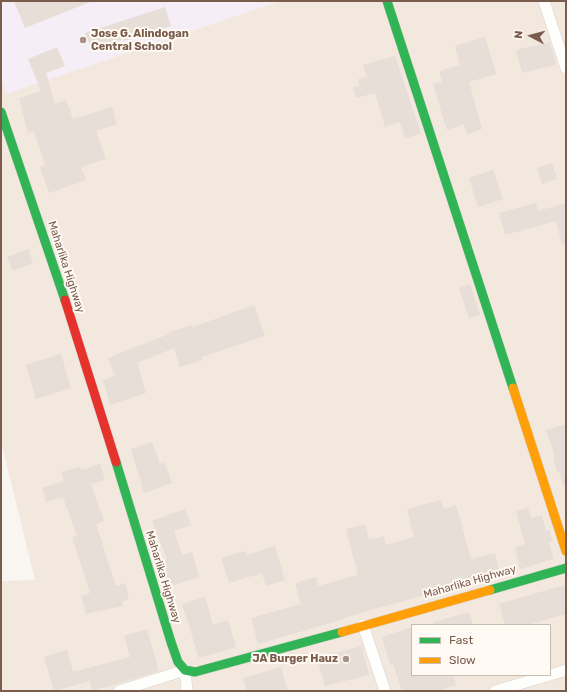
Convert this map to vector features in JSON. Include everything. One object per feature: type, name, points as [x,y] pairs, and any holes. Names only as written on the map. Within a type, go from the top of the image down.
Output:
[{"type":"main road","points":[[387,1],[443,166],[566,551]]},
{"type":"main road","name":"Maharlika Highway","points":[[1,112],[76,333],[173,647],[178,662],[185,670],[188,672],[195,672],[566,568]]},
{"type":"street","points":[[544,1],[566,68]]},
{"type":"street","points":[[363,625],[385,691]]},
{"type":"street","points":[[119,691],[185,670],[187,691]]},
{"type":"street","points":[[551,675],[566,670]]},
{"type":"street","points":[[495,691],[547,676]]},
{"type":"shaded area","points":[[1,1],[566,1],[566,691],[1,691],[1,581],[35,580],[1,442]]},
{"type":"shaded area","name":"Jose G. Alindogan Central School","points":[[1,1],[281,1],[6,94],[1,79]]},
{"type":"building","points":[[14,1],[90,1],[90,2],[25,28]]},
{"type":"building","points":[[165,7],[171,26],[124,41],[123,39],[92,51],[85,33]]},
{"type":"building","points":[[485,37],[496,74],[469,82],[482,129],[467,134],[464,124],[447,130],[433,84],[442,82],[439,71],[460,65],[455,46]]},
{"type":"building","points":[[550,42],[556,65],[522,73],[516,50]]},
{"type":"building","points":[[57,47],[65,66],[46,73],[55,104],[66,100],[73,119],[112,107],[117,124],[96,131],[106,159],[81,167],[86,180],[49,193],[40,167],[45,165],[34,131],[28,133],[19,98],[41,91],[28,59]]},
{"type":"building","points":[[395,56],[421,133],[405,139],[400,122],[385,127],[375,93],[356,98],[353,87],[359,86],[358,79],[367,77],[363,65]]},
{"type":"building","points":[[552,163],[557,179],[542,184],[537,168]]},
{"type":"building","points":[[493,170],[503,199],[478,207],[469,178]]},
{"type":"building","points":[[536,203],[538,211],[566,203],[566,244],[562,245],[556,221],[505,235],[499,213]]},
{"type":"building","points":[[28,249],[33,263],[13,271],[7,257]]},
{"type":"building","points":[[470,284],[480,315],[469,318],[459,288]]},
{"type":"building","points":[[254,305],[265,336],[202,357],[203,360],[180,367],[174,348],[137,363],[146,393],[110,405],[103,380],[115,376],[108,358],[169,334],[169,332],[192,325],[193,327]]},
{"type":"building","points":[[61,354],[71,388],[36,399],[26,365]]},
{"type":"building","points":[[566,424],[566,484],[563,485],[559,472],[557,472],[553,457],[555,456],[546,430]]},
{"type":"building","points":[[152,442],[160,464],[164,462],[172,483],[144,493],[131,449]]},
{"type":"building","points":[[100,464],[105,480],[91,484],[104,521],[96,524],[116,586],[125,583],[129,599],[122,602],[123,606],[86,614],[81,596],[90,593],[72,537],[77,536],[63,497],[46,502],[42,488],[64,481],[61,472],[80,467],[81,470]]},
{"type":"building","points":[[441,500],[444,509],[456,505],[471,559],[495,553],[500,575],[367,611],[258,644],[251,618],[301,604],[295,583],[316,577],[318,586],[358,575],[346,529],[365,524],[369,540],[384,536],[386,545],[414,537],[407,509]]},
{"type":"building","points":[[528,508],[531,518],[542,515],[546,531],[549,530],[553,541],[549,542],[554,559],[520,569],[515,547],[525,544],[516,511]]},
{"type":"building","points":[[185,509],[191,525],[174,531],[182,555],[192,552],[199,577],[168,587],[161,562],[167,559],[152,521]]},
{"type":"building","points":[[275,546],[285,580],[266,586],[262,573],[229,583],[221,558],[246,551],[247,555]]},
{"type":"building","points":[[564,585],[566,593],[566,614],[531,624],[505,624],[499,604]]},
{"type":"building","points":[[205,597],[213,625],[228,620],[236,647],[199,658],[182,604]]},
{"type":"building","points":[[469,612],[473,624],[435,624],[434,622]]},
{"type":"building","points":[[411,627],[411,676],[453,676],[456,685],[437,691],[402,691],[393,663],[390,664],[382,637]]},
{"type":"building","points":[[147,629],[159,671],[92,691],[90,681],[54,691],[44,657],[67,650],[73,672],[130,657],[124,636]]},
{"type":"building","points":[[362,646],[369,675],[325,686],[317,658]]},
{"type":"building","points":[[281,667],[288,691],[247,691],[243,678]]},
{"type":"traffic: fast","points":[[387,1],[513,388]]},
{"type":"traffic: fast","points":[[1,112],[65,300]]},
{"type":"traffic: fast","points":[[116,462],[171,642],[178,662],[185,670],[195,672],[342,632]]},
{"type":"traffic: fast","points":[[490,590],[566,568]]},
{"type":"traffic: slow","points":[[513,388],[566,551]]},
{"type":"traffic: slow","points":[[342,632],[490,590]]},
{"type":"traffic: jam","points":[[65,300],[116,462]]},
{"type":"place","name":"Jose G. Alindogan Central School","points":[[83,40]]},
{"type":"place","name":"JA Burger Hauz","points":[[346,659]]}]
